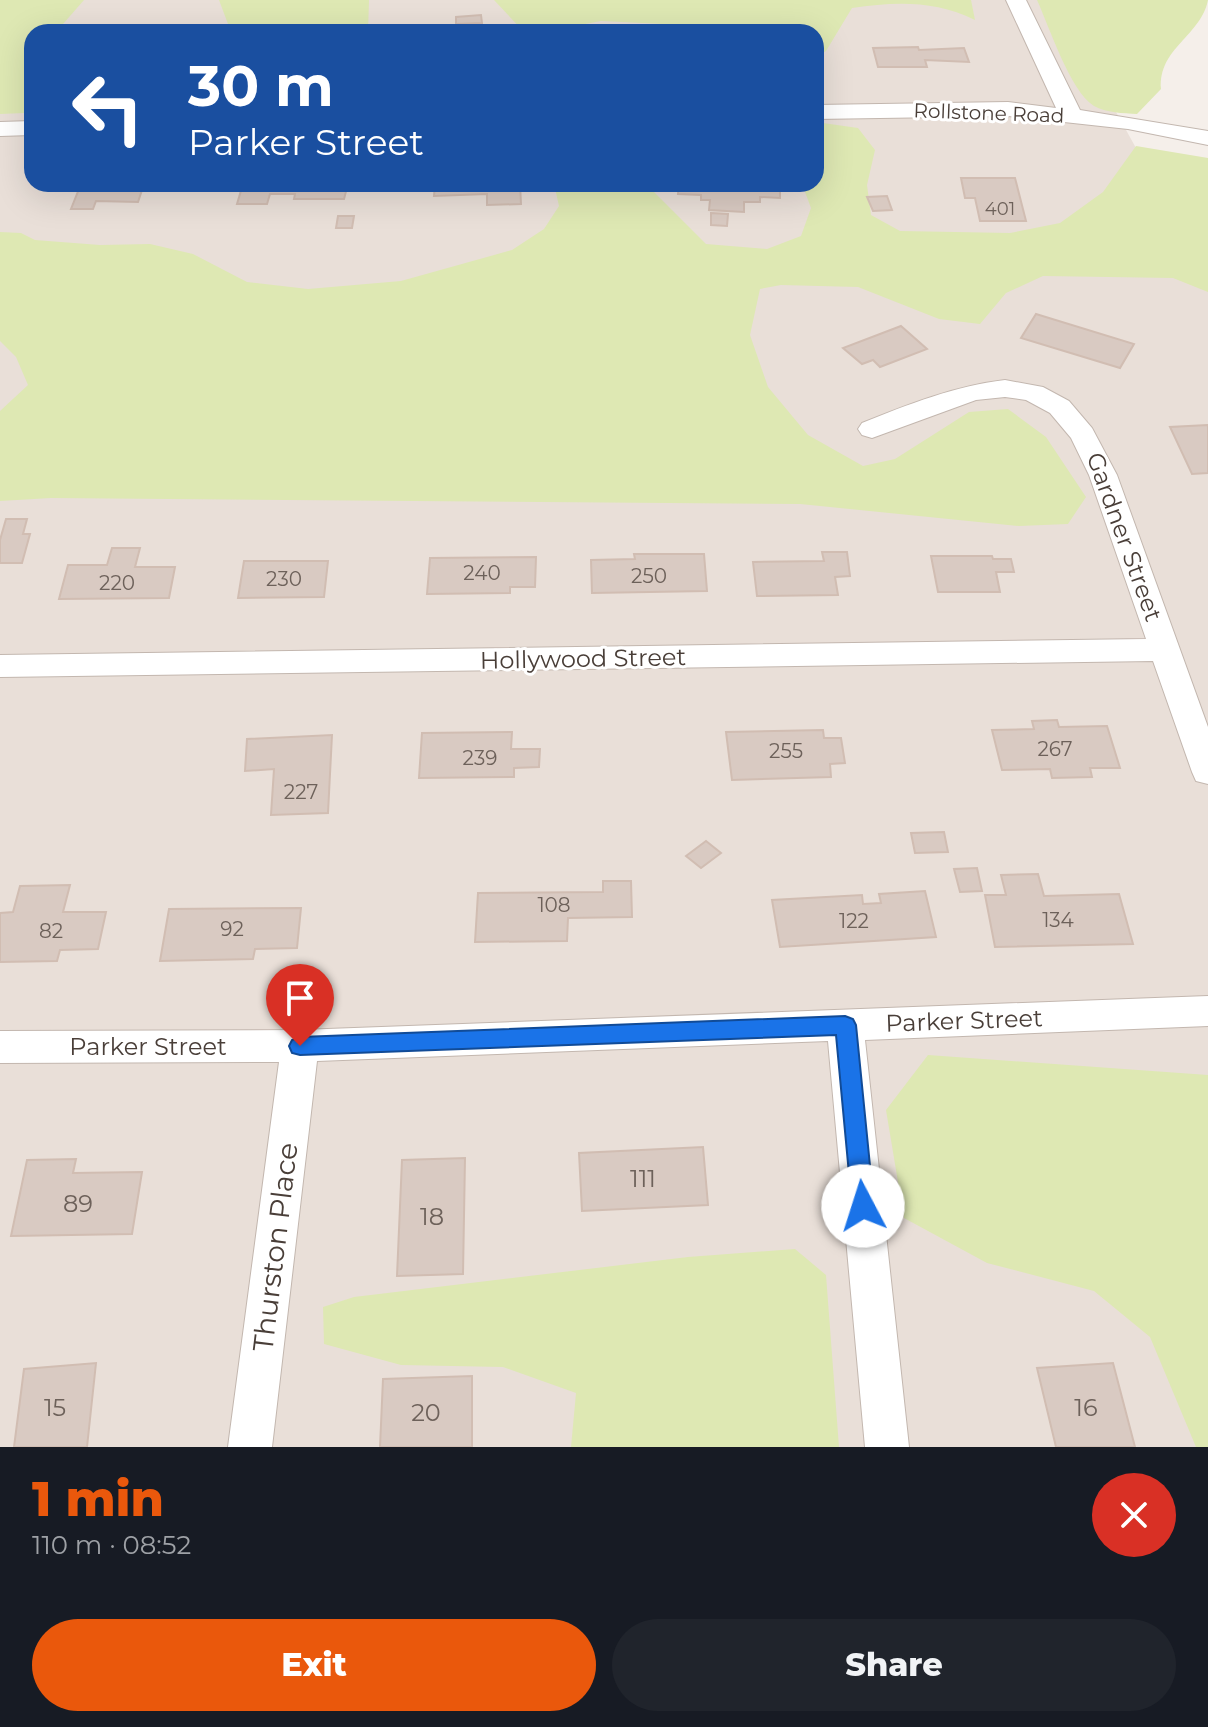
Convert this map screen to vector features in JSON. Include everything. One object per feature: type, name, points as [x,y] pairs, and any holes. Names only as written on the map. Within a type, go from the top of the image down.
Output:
[{"type":"street","points":[[1016,0],[1071,115]]},
{"type":"street","name":"Rollstone Road","points":[[824,112],[1008,109],[1128,122],[1208,138]]},
{"type":"street","points":[[0,129],[24,128]]},
{"type":"street","name":"Gardner Street","points":[[872,429],[964,392],[991,388],[1021,389],[1066,415],[1093,448],[1208,772]]},
{"type":"street","name":"Hollywood Street","points":[[0,666],[1165,650]]},
{"type":"street","name":"Parker Street","points":[[0,1047],[300,1046],[1208,1011]]},
{"type":"street","points":[[845,1025],[887,1447]]},
{"type":"street","name":"Thurston Place","points":[[250,1447],[300,1046]]},
{"type":"shaded area","points":[[0,0],[1054,0],[1208,278],[1208,1447],[0,1447]]},
{"type":"green space","points":[[0,0],[84,0],[63,24],[24,24],[24,113],[0,114]]},
{"type":"green space","points":[[219,0],[369,0],[368,24],[228,24]]},
{"type":"green space","points":[[494,0],[971,0],[975,20],[945,9],[914,4],[852,8],[824,52],[824,24],[601,21],[585,24],[516,24]]},
{"type":"green space","points":[[1037,0],[1208,0],[1197,23],[1166,63],[1161,89],[1137,114],[1104,110],[1085,98],[1069,73]]},
{"type":"green space","points":[[824,123],[858,128],[875,150],[867,185],[871,215],[900,231],[1010,233],[1060,223],[1103,192],[1136,146],[1208,158],[1208,292],[1173,278],[1043,276],[1006,293],[980,324],[939,319],[858,287],[781,285],[760,289],[750,335],[768,387],[808,435],[863,466],[895,459],[969,412],[1008,409],[1046,437],[1086,497],[1068,524],[1019,526],[800,504],[51,498],[0,501],[0,411],[28,385],[16,357],[0,341],[0,232],[21,233],[35,240],[100,245],[150,244],[193,254],[247,282],[308,289],[401,281],[512,250],[544,229],[559,206],[556,192],[654,192],[706,244],[767,249],[801,236],[811,208],[805,192],[824,192]]},
{"type":"green space","points":[[928,1055],[1208,1075],[1208,1447],[1196,1447],[1150,1337],[1094,1291],[987,1263],[904,1218],[886,1110]]},
{"type":"green space","points":[[795,1249],[826,1275],[839,1447],[571,1447],[576,1393],[503,1367],[401,1365],[324,1344],[323,1307],[354,1297],[688,1257]]},
{"type":"building","points":[[481,15],[482,23],[456,24],[456,17]]},
{"type":"building","points":[[918,47],[919,50],[964,48],[969,62],[925,60],[927,67],[878,67],[873,48]]},
{"type":"building","points":[[961,178],[1015,178],[1026,221],[980,221],[975,198],[965,198]]},
{"type":"building","points":[[78,192],[141,192],[138,202],[96,201],[93,209],[71,209]]},
{"type":"building","points":[[241,192],[346,192],[344,199],[294,199],[295,194],[270,194],[267,204],[237,204]]},
{"type":"building","points":[[434,192],[520,192],[521,204],[487,205],[487,194],[434,196]]},
{"type":"building","points":[[780,192],[780,198],[760,197],[760,202],[744,202],[744,212],[709,210],[710,200],[701,200],[701,195],[678,194]]},
{"type":"building","points":[[887,196],[892,210],[873,211],[867,197]]},
{"type":"building","points":[[711,213],[728,214],[727,226],[711,225]]},
{"type":"building","points":[[338,216],[354,216],[352,228],[336,228]]},
{"type":"building","points":[[1036,314],[1134,344],[1120,368],[1021,338]]},
{"type":"building","points":[[901,326],[927,349],[880,367],[873,360],[862,364],[843,348]]},
{"type":"building","points":[[1208,425],[1208,473],[1192,474],[1170,427]]},
{"type":"building","points":[[6,519],[27,519],[23,534],[30,534],[22,563],[0,563],[0,540]]},
{"type":"building","points":[[112,548],[140,548],[135,567],[175,567],[169,598],[59,599],[68,565],[107,565]]},
{"type":"building","points":[[822,552],[847,552],[850,576],[835,577],[838,595],[757,596],[753,562],[824,561]]},
{"type":"building","points":[[634,554],[704,554],[707,591],[592,593],[591,560],[635,559]]},
{"type":"building","points":[[931,556],[1011,559],[1014,572],[996,572],[1000,592],[938,592]]},
{"type":"building","points":[[536,557],[535,587],[510,587],[510,593],[427,594],[430,558]]},
{"type":"building","points":[[244,561],[328,561],[324,597],[238,598]]},
{"type":"building","points":[[1057,720],[1059,727],[1107,726],[1120,768],[1090,768],[1092,777],[1052,778],[1050,769],[1002,770],[992,730],[1034,729],[1032,721]]},
{"type":"building","points":[[823,730],[824,738],[841,738],[845,763],[830,764],[831,777],[732,780],[726,732]]},
{"type":"building","points":[[512,732],[511,749],[540,749],[539,767],[514,768],[514,777],[419,778],[422,733]]},
{"type":"building","points":[[332,735],[328,813],[271,815],[274,769],[245,771],[247,739]]},
{"type":"building","points":[[944,832],[948,852],[915,853],[911,833]]},
{"type":"building","points":[[706,841],[721,853],[701,868],[686,856]]},
{"type":"building","points":[[977,868],[982,891],[960,892],[954,869]]},
{"type":"building","points":[[1038,874],[1044,896],[1119,894],[1133,944],[995,947],[985,895],[1006,895],[1001,875]]},
{"type":"building","points":[[603,881],[631,881],[632,917],[568,918],[567,941],[475,942],[478,893],[603,892]]},
{"type":"building","points":[[70,885],[63,912],[106,912],[98,949],[60,950],[57,961],[0,962],[0,913],[13,912],[20,886]]},
{"type":"building","points":[[925,891],[936,937],[780,947],[772,900],[862,895],[863,904],[881,903],[879,894]]},
{"type":"building","points":[[301,908],[297,948],[255,949],[253,959],[160,961],[169,909]]},
{"type":"building","points":[[703,1147],[708,1205],[582,1211],[579,1153]]},
{"type":"building","points":[[465,1158],[463,1274],[397,1276],[402,1160]]},
{"type":"building","points":[[76,1159],[73,1173],[142,1172],[132,1234],[11,1236],[27,1160]]},
{"type":"building","points":[[96,1363],[87,1447],[14,1447],[24,1369]]},
{"type":"building","points":[[1113,1363],[1135,1447],[1056,1447],[1037,1368]]},
{"type":"building","points":[[472,1376],[472,1447],[380,1447],[383,1379]]},
{"type":"route","points":[[300,1046],[845,1025],[863,1206]]}]
